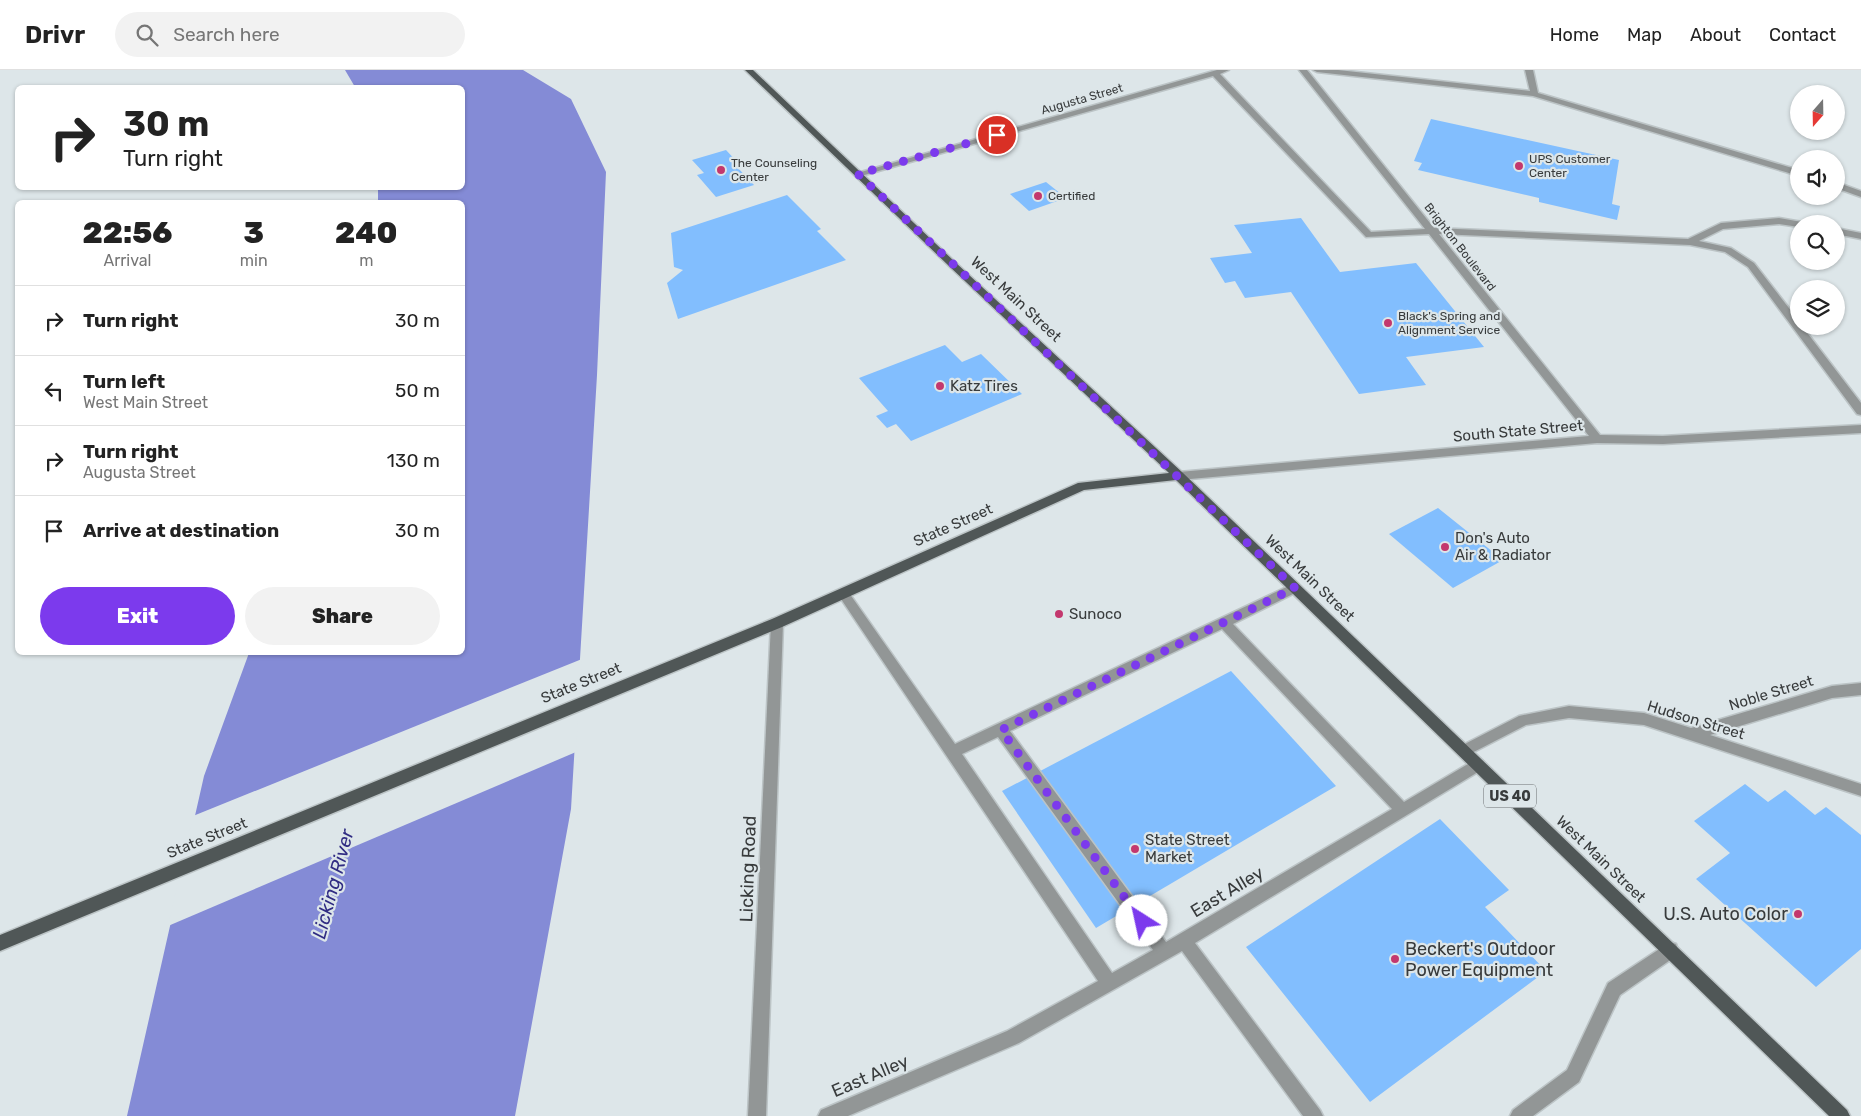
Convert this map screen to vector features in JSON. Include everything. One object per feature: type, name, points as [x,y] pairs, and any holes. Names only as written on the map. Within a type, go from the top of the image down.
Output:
[{"type":"main road","name":"West Main Street","points":[[749,70],[1295,588],[1841,1116]]},
{"type":"main road","name":"State Street","points":[[0,943],[722,644],[777,623],[1082,486],[1178,476]]},
{"type":"street","name":"Augusta Street","points":[[858,174],[1225,70]]},
{"type":"street","name":"Brighton Boulevard","points":[[1303,70],[1596,440]]},
{"type":"street","points":[[1317,70],[1534,94],[1790,170]]},
{"type":"street","points":[[1529,70],[1534,94]]},
{"type":"street","points":[[1215,73],[1369,235],[1431,231],[1690,242],[1728,250],[1752,265],[1861,411]]},
{"type":"street","points":[[1845,188],[1861,194]]},
{"type":"street","points":[[1690,242],[1721,226],[1779,221],[1790,223]]},
{"type":"street","points":[[1845,233],[1861,236]]},
{"type":"street","name":"South State Street","points":[[1178,476],[1596,440],[1663,440],[1861,430]]},
{"type":"street","points":[[953,752],[1295,588]]},
{"type":"street","points":[[843,594],[953,752],[1109,983]]},
{"type":"street","points":[[1224,622],[1402,810]]},
{"type":"street","name":"Licking Road","points":[[756,1116],[777,623]]},
{"type":"street","name":"Noble Street","points":[[1692,734],[1832,692],[1861,689]]},
{"type":"street","name":"Hudson Street","points":[[1464,752],[1524,720],[1569,712],[1644,719],[1861,790]]},
{"type":"street","points":[[1001,730],[1164,952]]},
{"type":"street","name":"East Alley","points":[[828,1116],[1014,1037],[1184,941],[1478,765]]},
{"type":"street","points":[[1184,941],[1314,1116]]},
{"type":"street","points":[[1519,1116],[1573,1076],[1614,989],[1670,950]]},
{"type":"water","name":"Licking River","points":[[345,70],[523,70],[571,99],[606,172],[597,375],[571,809],[515,1116],[127,1116],[204,776],[248,655],[465,655],[465,200],[378,200],[378,190],[465,190],[465,85],[354,85]]},
{"type":"pier","points":[[582,659],[576,752],[168,926],[193,816]]},
{"type":"building","name":"UPS Customer Center","points":[[1431,119],[1619,160],[1612,204],[1620,206],[1617,220],[1539,202],[1539,198],[1418,170],[1422,163],[1414,161]]},
{"type":"building","name":"The Counseling Center","points":[[726,150],[740,165],[737,167],[754,185],[716,197],[697,175],[704,173],[692,160]]},
{"type":"building","name":"Certified","points":[[1046,182],[1066,198],[1029,211],[1010,194]]},
{"type":"building","points":[[787,195],[821,229],[817,231],[846,260],[678,319],[667,283],[683,270],[674,267],[671,233]]},
{"type":"building","name":"Black's Spring and Alignment Service","points":[[1301,218],[1340,272],[1416,263],[1484,347],[1406,357],[1426,385],[1359,394],[1291,292],[1245,298],[1235,281],[1225,283],[1210,258],[1252,253],[1234,225]]},
{"type":"building","name":"Katz Tires","points":[[945,345],[962,362],[981,354],[1022,394],[911,441],[896,424],[887,428],[876,416],[888,411],[859,378]]},
{"type":"building","name":"Don's Auto Air & Radiator","points":[[1438,508],[1503,560],[1453,588],[1389,534]]},
{"type":"building","name":"State Street Market","points":[[1231,671],[1336,786],[1096,928],[1002,791]]},
{"type":"building","name":"U.S. Auto Color","points":[[1745,784],[1768,802],[1785,790],[1815,815],[1826,807],[1861,835],[1861,949],[1816,987],[1696,879],[1730,853],[1694,821]]},
{"type":"building","name":"Beckert's Outdoor Power Equipment","points":[[1440,819],[1509,890],[1485,907],[1546,971],[1370,1102],[1246,947]]},
{"type":"place","name":"UPS Customer Center","points":[[1519,166]]},
{"type":"place","name":"The Counseling Center","points":[[721,170]]},
{"type":"place","name":"Certified","points":[[1038,196]]},
{"type":"place","name":"Black's Spring and Alignment Service","points":[[1388,323]]},
{"type":"place","name":"Katz Tires","points":[[940,386]]},
{"type":"place","name":"Don's Auto Air & Radiator","points":[[1445,547]]},
{"type":"place","name":"Sunoco","points":[[1059,614]]},
{"type":"place","name":"State Street Market","points":[[1135,849]]},
{"type":"place","name":"U.S. Auto Color","points":[[1798,914]]},
{"type":"place","name":"Beckert's Outdoor Power Equipment","points":[[1395,959]]},
{"type":"route","points":[[997,135],[858,174],[1295,588],[1001,730],[1142,921]]}]
